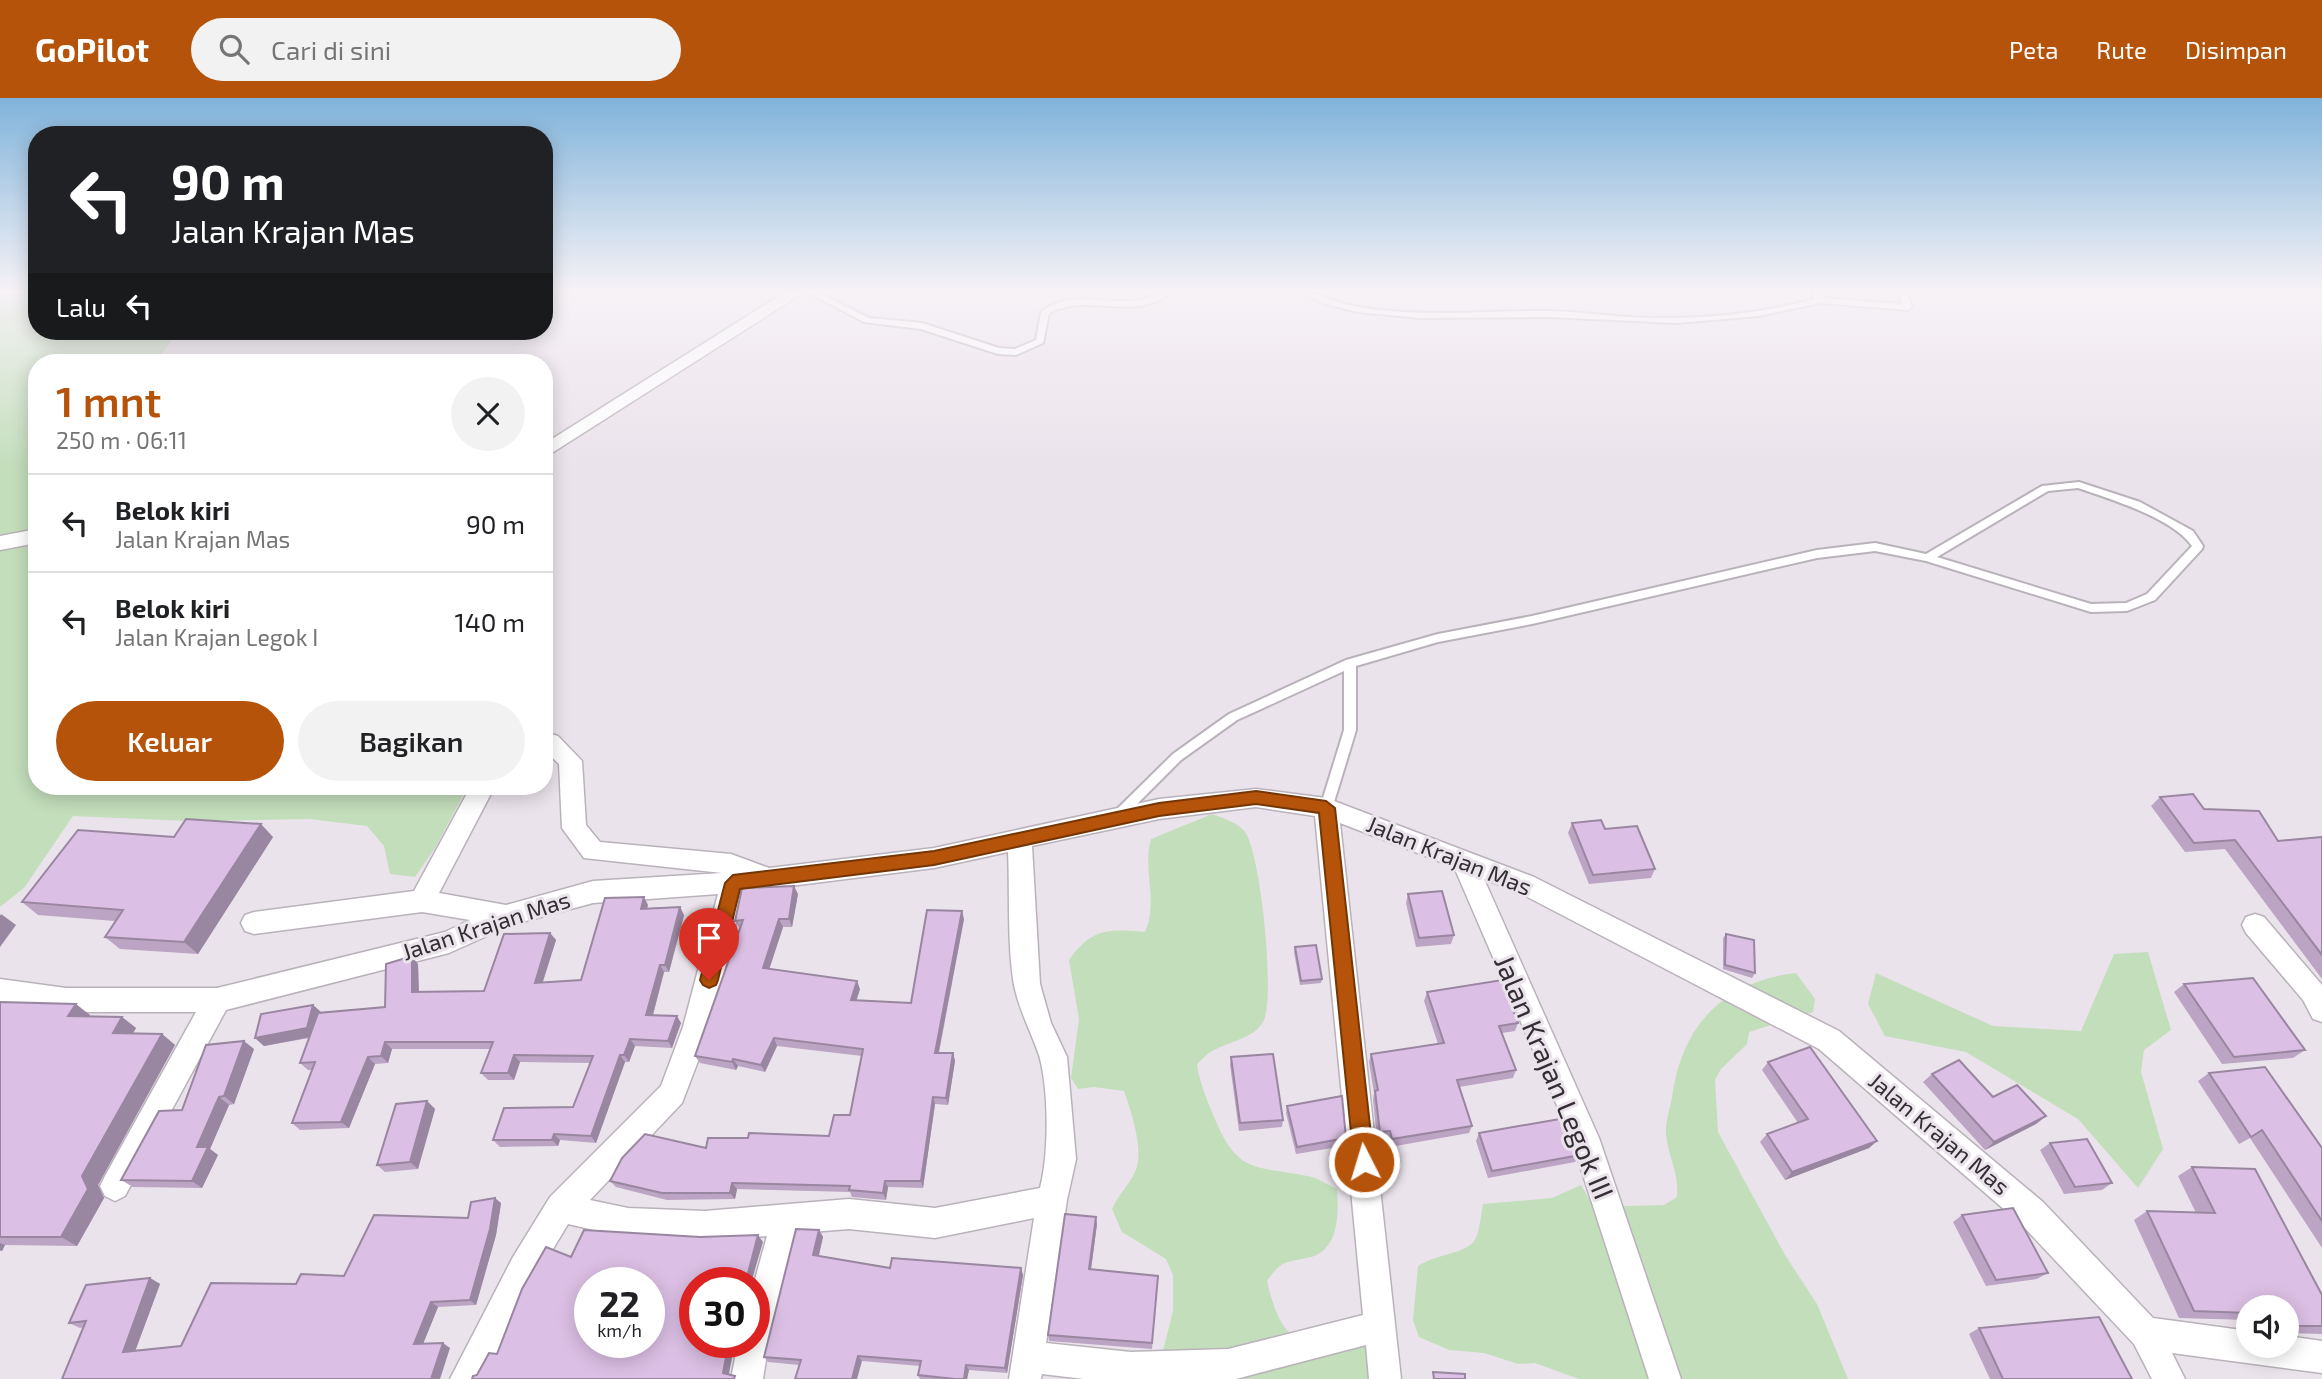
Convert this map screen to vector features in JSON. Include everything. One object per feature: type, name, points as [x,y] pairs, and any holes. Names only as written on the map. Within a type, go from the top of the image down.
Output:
[{"type":"street","points":[[553,446],[708,349]]},
{"type":"street","points":[[0,544],[28,538]]},
{"type":"street","points":[[553,745],[570,761],[574,828],[593,851],[731,864],[766,878]]},
{"type":"street","points":[[422,901],[478,795]]},
{"type":"street","name":"Jalan Krajan Mas","points":[[0,991],[66,1000],[217,1000],[449,942],[506,916],[593,892],[733,883],[934,858],[1159,809],[1256,798],[1326,808],[1525,884],[1829,1041],[2032,1213],[2145,1333],[2169,1379]]},
{"type":"street","points":[[1326,808],[1385,1379]]},
{"type":"street","points":[[1020,840],[1027,985],[1038,1023],[1053,1057],[1062,1159],[1052,1200],[1026,1368],[1228,1365],[1380,1326]]},
{"type":"street","name":"Jalan Krajan Legok III","points":[[1462,858],[1586,1138],[1665,1379]]},
{"type":"street","points":[[466,1379],[524,1268],[561,1208],[672,1094],[697,1027],[733,883]]},
{"type":"street","points":[[254,923],[422,901],[506,916]]},
{"type":"street","points":[[2255,925],[2312,992],[2322,1010]]},
{"type":"street","points":[[115,1186],[217,1000]]},
{"type":"street","points":[[561,1208],[628,1223],[705,1226],[849,1214],[935,1223],[967,1220],[1052,1200]]},
{"type":"street","points":[[770,1281],[787,1218]]},
{"type":"street","points":[[2145,1333],[2322,1357]]},
{"type":"street","points":[[747,1379],[751,1358]]},
{"type":"lane","points":[[991,349],[1016,352],[1023,349]]},
{"type":"lane","points":[[1110,821],[1177,757],[1233,717],[1350,663],[1438,638],[1532,620],[1817,554],[1875,547],[1927,558],[2091,608],[2127,607],[2151,597],[2198,546],[2189,533],[2136,504],[2079,485],[2046,488],[1927,558]]},
{"type":"lane","points":[[1326,808],[1350,730],[1350,663]]},
{"type":"green space","points":[[0,349],[165,349],[161,354],[28,354],[28,795],[463,795],[435,848],[415,877],[390,874],[384,846],[367,826],[310,819],[189,821],[73,816],[24,888],[0,907]]},
{"type":"green space","points":[[1212,814],[1238,826],[1245,832],[1251,845],[1265,927],[1267,1009],[1263,1022],[1257,1029],[1213,1051],[1197,1065],[1200,1079],[1223,1136],[1240,1158],[1261,1168],[1315,1178],[1337,1189],[1335,1231],[1325,1249],[1318,1255],[1284,1264],[1276,1269],[1267,1281],[1276,1311],[1285,1328],[1295,1336],[1350,1339],[1368,1347],[1369,1379],[1167,1379],[1163,1351],[1173,1311],[1173,1275],[1166,1259],[1122,1232],[1112,1209],[1133,1177],[1138,1163],[1136,1132],[1124,1091],[1094,1087],[1078,1089],[1071,1078],[1079,1019],[1069,960],[1077,949],[1093,936],[1111,931],[1145,932],[1151,909],[1148,862],[1151,839]]},
{"type":"green space","points":[[2148,952],[2171,1030],[2144,1050],[2141,1072],[2163,1149],[2138,1188],[2078,1119],[1966,1052],[1885,1036],[1868,1004],[1876,973],[1993,1026],[2081,1031],[2114,954]]},
{"type":"green space","points":[[1796,973],[1815,999],[1813,1012],[1749,1032],[1747,1044],[1721,1069],[1715,1080],[1718,1132],[1785,1255],[1817,1304],[1848,1379],[1579,1379],[1535,1363],[1518,1364],[1484,1353],[1449,1350],[1419,1337],[1413,1320],[1418,1266],[1459,1251],[1472,1243],[1476,1238],[1483,1204],[1552,1198],[1581,1185],[1594,1207],[1664,1205],[1677,1197],[1676,1179],[1667,1142],[1667,1120],[1677,1071],[1696,1028],[1710,1011],[1727,997],[1747,986]]},
{"type":"building","points":[[2193,794],[2204,809],[2259,811],[2278,841],[2322,837],[2322,955],[2235,840],[2194,843],[2160,797]]},
{"type":"building","points":[[186,819],[261,824],[184,942],[105,937],[123,910],[22,902],[78,830],[174,837]]},
{"type":"building","points":[[1601,820],[1605,829],[1637,826],[1655,869],[1593,875],[1572,823]]},
{"type":"building","points":[[794,886],[789,919],[779,919],[763,968],[857,981],[851,1000],[911,1003],[927,910],[962,911],[935,1053],[953,1053],[946,1098],[933,1097],[921,1181],[885,1181],[883,1193],[849,1190],[850,1186],[732,1183],[730,1193],[662,1193],[610,1181],[622,1158],[645,1134],[706,1148],[708,1138],[748,1138],[749,1133],[829,1136],[834,1115],[850,1115],[863,1049],[774,1038],[761,1065],[733,1059],[732,1062],[695,1056],[743,920],[735,921],[742,888]]},
{"type":"building","points":[[1442,891],[1454,935],[1419,938],[1408,894]]},
{"type":"building","points":[[644,897],[641,909],[680,907],[665,965],[660,965],[646,1015],[677,1016],[668,1041],[630,1039],[624,1055],[620,1055],[591,1136],[554,1134],[552,1140],[493,1140],[504,1108],[573,1107],[593,1056],[514,1055],[508,1073],[481,1073],[493,1042],[385,1042],[381,1056],[368,1057],[341,1122],[292,1123],[315,1062],[300,1063],[318,1013],[385,1007],[386,964],[412,956],[412,992],[484,991],[504,934],[550,933],[535,983],[581,980],[605,898]]},
{"type":"building","points":[[1726,934],[1754,940],[1755,973],[1725,965]]},
{"type":"building","points":[[1316,945],[1322,979],[1301,981],[1295,947]]},
{"type":"building","points":[[2253,978],[2305,1050],[2234,1057],[2184,984]]},
{"type":"building","points":[[1502,980],[1518,1023],[1499,1026],[1516,1070],[1457,1080],[1472,1126],[1392,1139],[1390,1131],[1380,1132],[1375,1091],[1378,1090],[1371,1054],[1444,1043],[1427,992]]},
{"type":"building","points":[[0,1002],[76,1004],[68,1016],[122,1017],[113,1033],[162,1034],[82,1176],[88,1189],[61,1237],[0,1237]]},
{"type":"building","points":[[313,1005],[307,1028],[255,1038],[261,1014]]},
{"type":"building","points":[[244,1041],[224,1096],[219,1097],[197,1147],[208,1147],[192,1181],[121,1180],[159,1111],[182,1110],[206,1045]]},
{"type":"building","points":[[1810,1047],[1877,1141],[1792,1172],[1767,1134],[1808,1119],[1768,1062]]},
{"type":"building","points":[[1273,1054],[1283,1120],[1240,1123],[1231,1057]]},
{"type":"building","points":[[1959,1060],[1993,1097],[2017,1085],[2046,1116],[1994,1142],[1932,1074]]},
{"type":"building","points":[[2265,1067],[2322,1148],[2322,1221],[2262,1130],[2251,1137],[2209,1073]]},
{"type":"building","points":[[1342,1096],[1346,1138],[1297,1147],[1287,1106]]},
{"type":"building","points":[[427,1101],[410,1162],[377,1165],[396,1104]]},
{"type":"building","points":[[1565,1118],[1580,1155],[1492,1171],[1479,1133]]},
{"type":"building","points":[[2087,1139],[2112,1183],[2075,1187],[2050,1143]]},
{"type":"building","points":[[2192,1167],[2255,1169],[2322,1295],[2322,1326],[2299,1326],[2299,1295],[2236,1295],[2236,1313],[2194,1311],[2147,1211],[2215,1213]]},
{"type":"building","points":[[495,1198],[490,1229],[470,1300],[431,1302],[414,1344],[443,1343],[431,1379],[62,1379],[86,1321],[69,1323],[86,1285],[150,1278],[123,1352],[181,1346],[211,1283],[296,1284],[301,1274],[344,1276],[374,1215],[468,1218],[471,1202]]},
{"type":"building","points":[[2013,1208],[2048,1273],[1996,1280],[1962,1215]]},
{"type":"building","points":[[1065,1214],[1096,1217],[1089,1269],[1158,1276],[1152,1343],[1048,1335]]},
{"type":"building","points":[[796,1229],[819,1230],[813,1255],[890,1268],[892,1258],[1021,1268],[1005,1368],[966,1365],[964,1379],[918,1375],[921,1361],[858,1356],[852,1379],[795,1379],[801,1360],[770,1357],[770,1333]]},
{"type":"building","points":[[584,1230],[700,1237],[758,1235],[750,1267],[679,1267],[679,1358],[726,1358],[723,1373],[735,1376],[734,1379],[472,1379],[489,1353],[497,1354],[522,1289],[546,1247],[571,1257]]},
{"type":"building","points":[[2099,1317],[2132,1379],[2003,1379],[1979,1328]]},
{"type":"building","points":[[1433,1372],[1465,1374],[1465,1379],[1434,1379]]},
{"type":"route","points":[[709,980],[733,883],[934,858],[1159,809],[1256,798],[1326,808],[1364,1162]]}]
